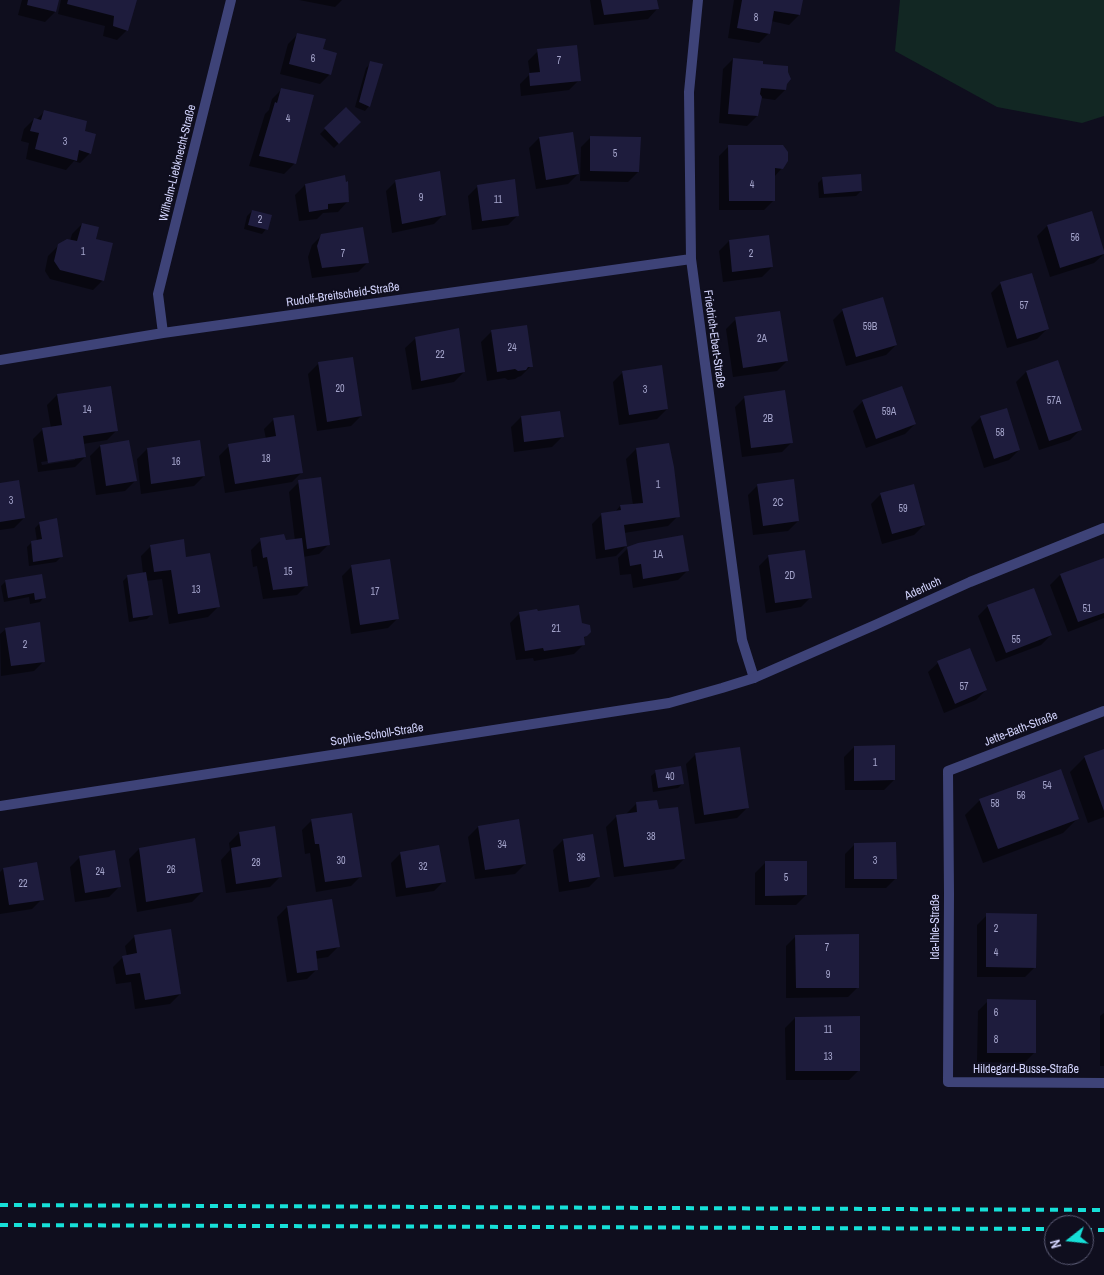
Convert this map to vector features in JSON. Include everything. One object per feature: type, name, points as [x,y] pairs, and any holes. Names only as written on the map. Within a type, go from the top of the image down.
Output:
[{"type":"street","name":"Wilhelm-Liebknecht-Straße","points":[[163,333],[158,294],[231,0]]},
{"type":"street","name":"Friedrich-Ebert-Straße","points":[[698,0],[689,92],[691,259],[742,640],[754,678]]},
{"type":"street","name":"Rudolf-Breitscheid-Straße","points":[[0,360],[163,333],[691,259]]},
{"type":"street","name":"Aderluch","points":[[754,678],[970,582],[1104,528]]},
{"type":"street","name":"Sophie-Scholl-Straße","points":[[0,806],[669,702],[754,678]]},
{"type":"street","name":"Jette-Bath-Straße","points":[[948,771],[1104,711]]},
{"type":"street","name":"Ida-Ihle-Straße","points":[[948,771],[948,1082]]},
{"type":"street","name":"Hildegard-Busse-Straße","points":[[948,1082],[1104,1084]]},
{"type":"green space","points":[[900,0],[1104,0],[1104,116],[1082,123],[997,107],[895,51]]},
{"type":"building","points":[[28,0],[59,0],[56,12],[27,5]]},
{"type":"building","points":[[68,0],[137,0],[128,31],[113,26],[114,16],[67,4]]},
{"type":"building","points":[[601,0],[657,0],[659,9],[604,15]]},
{"type":"building","points":[[742,0],[803,0],[800,15],[774,11],[770,34],[737,28]]},
{"type":"building","points":[[297,33],[326,39],[323,49],[337,53],[331,75],[289,64]]},
{"type":"building","points":[[577,45],[581,81],[530,86],[529,73],[540,72],[537,49]]},
{"type":"building","points":[[733,58],[763,61],[763,64],[788,66],[791,79],[787,84],[786,90],[761,88],[760,94],[762,97],[758,116],[728,114]]},
{"type":"building","points":[[370,61],[383,64],[370,107],[359,102]]},
{"type":"building","points":[[281,88],[314,95],[296,164],[259,156]]},
{"type":"building","points":[[346,107],[361,122],[339,144],[324,128]]},
{"type":"building","points":[[44,110],[87,121],[85,131],[96,134],[91,154],[79,150],[77,161],[35,149],[39,133],[30,131],[34,118],[41,120]]},
{"type":"building","points":[[573,132],[579,174],[546,180],[539,137]]},
{"type":"building","points":[[590,136],[641,137],[639,172],[590,171]]},
{"type":"building","points":[[728,145],[783,145],[788,152],[788,161],[783,169],[775,168],[775,201],[729,201]]},
{"type":"building","points":[[440,171],[446,215],[402,224],[395,180]]},
{"type":"building","points":[[861,174],[862,191],[824,194],[822,177]]},
{"type":"building","points":[[345,175],[346,182],[348,181],[349,202],[328,204],[328,209],[309,212],[305,184]]},
{"type":"building","points":[[515,179],[519,216],[482,221],[477,185]]},
{"type":"building","points":[[252,210],[272,215],[268,230],[248,225]]},
{"type":"building","points":[[1092,211],[1104,254],[1060,268],[1047,225]]},
{"type":"building","points":[[82,223],[99,227],[96,239],[113,243],[104,281],[60,270],[54,261],[58,244],[67,239],[77,241]]},
{"type":"building","points":[[363,227],[369,263],[322,268],[317,246],[321,234]]},
{"type":"building","points":[[769,235],[773,267],[732,272],[729,240]]},
{"type":"building","points":[[1032,273],[1049,329],[1017,339],[1000,282]]},
{"type":"building","points":[[883,297],[897,345],[856,357],[842,309]]},
{"type":"building","points":[[780,311],[788,361],[743,368],[735,317]]},
{"type":"building","points":[[527,325],[533,367],[528,367],[526,370],[518,371],[515,369],[497,372],[491,330]]},
{"type":"building","points":[[459,328],[465,372],[421,381],[415,337]]},
{"type":"building","points":[[353,357],[362,416],[327,422],[318,362]]},
{"type":"building","points":[[1058,360],[1082,430],[1049,441],[1026,371]]},
{"type":"building","points":[[662,365],[668,409],[629,415],[622,371]]},
{"type":"building","points":[[111,386],[118,431],[83,436],[86,457],[48,463],[42,428],[62,425],[57,394]]},
{"type":"building","points":[[902,386],[916,424],[876,439],[862,400]]},
{"type":"building","points":[[785,390],[793,443],[751,448],[744,396]]},
{"type":"building","points":[[1007,408],[1020,450],[994,459],[980,416]]},
{"type":"building","points":[[560,411],[564,437],[524,442],[521,416]]},
{"type":"building","points":[[294,415],[303,473],[235,484],[228,444],[276,436],[273,418]]},
{"type":"building","points":[[129,440],[137,481],[106,486],[100,445]]},
{"type":"building","points":[[200,440],[205,476],[151,484],[147,448]]},
{"type":"building","points":[[669,443],[680,517],[624,525],[627,546],[605,550],[601,513],[621,510],[620,505],[643,503],[636,448]]},
{"type":"building","points":[[321,477],[330,545],[307,549],[298,480]]},
{"type":"building","points":[[794,479],[799,521],[763,526],[757,484]]},
{"type":"building","points":[[19,480],[25,518],[0,522],[0,483]]},
{"type":"building","points":[[914,484],[925,525],[892,534],[880,493]]},
{"type":"building","points":[[57,518],[63,557],[33,562],[31,541],[42,539],[39,522]]},
{"type":"building","points":[[284,534],[286,540],[302,538],[308,586],[273,590],[267,557],[263,558],[260,538]]},
{"type":"building","points":[[683,535],[689,571],[643,579],[641,564],[630,566],[627,547],[638,543]]},
{"type":"building","points":[[184,539],[186,557],[210,553],[220,607],[178,614],[171,570],[154,572],[150,545]]},
{"type":"building","points":[[805,550],[812,598],[775,603],[768,555]]},
{"type":"building","points":[[1104,558],[1104,613],[1078,622],[1060,574]]},
{"type":"building","points":[[390,559],[399,619],[360,625],[351,565]]},
{"type":"building","points":[[146,572],[153,615],[133,618],[127,575]]},
{"type":"building","points":[[42,574],[46,598],[35,600],[34,593],[8,598],[5,580]]},
{"type":"building","points":[[1034,588],[1052,635],[1006,653],[987,605]]},
{"type":"building","points":[[579,605],[582,623],[590,625],[591,632],[584,637],[585,645],[544,651],[543,648],[525,651],[519,612]]},
{"type":"building","points":[[40,622],[45,662],[11,666],[5,628]]},
{"type":"building","points":[[970,648],[987,690],[955,704],[937,661]]},
{"type":"building","points":[[895,745],[895,780],[854,781],[854,746]]},
{"type":"building","points":[[740,747],[749,808],[704,815],[695,753]]},
{"type":"building","points":[[1104,749],[1104,811],[1084,756]]},
{"type":"building","points":[[681,766],[684,784],[658,788],[655,770]]},
{"type":"building","points":[[1061,769],[1079,819],[998,849],[979,799]]},
{"type":"building","points":[[657,800],[659,809],[678,807],[685,859],[624,867],[616,815],[637,812],[636,802]]},
{"type":"building","points":[[352,813],[362,877],[325,882],[319,844],[315,844],[311,819]]},
{"type":"building","points":[[519,819],[526,864],[485,870],[478,826]]},
{"type":"building","points":[[275,826],[282,877],[236,884],[231,848],[241,846],[239,832]]},
{"type":"building","points":[[593,834],[600,877],[569,882],[563,839]]},
{"type":"building","points":[[195,838],[203,892],[146,902],[139,848]]},
{"type":"building","points":[[896,842],[897,879],[854,879],[854,843]]},
{"type":"building","points":[[439,845],[446,882],[406,888],[400,852]]},
{"type":"building","points":[[115,850],[121,887],[85,893],[79,856]]},
{"type":"building","points":[[765,861],[807,861],[807,895],[765,896]]},
{"type":"building","points":[[37,862],[44,900],[9,905],[3,868]]},
{"type":"building","points":[[332,899],[340,947],[316,951],[318,970],[297,973],[287,906]]},
{"type":"building","points":[[986,913],[1037,914],[1036,968],[986,967]]},
{"type":"building","points":[[171,929],[181,994],[145,1000],[140,973],[126,975],[122,956],[137,953],[134,935]]},
{"type":"building","points":[[859,934],[859,988],[796,988],[795,935]]},
{"type":"building","points":[[987,999],[1036,1000],[1036,1053],[987,1053]]},
{"type":"building","points":[[860,1016],[860,1071],[795,1071],[795,1017]]},
{"type":"railway","points":[[0,1205],[1104,1210]]},
{"type":"railway","points":[[0,1225],[1044,1229]]},
{"type":"railway","points":[[1094,1230],[1104,1230]]}]
